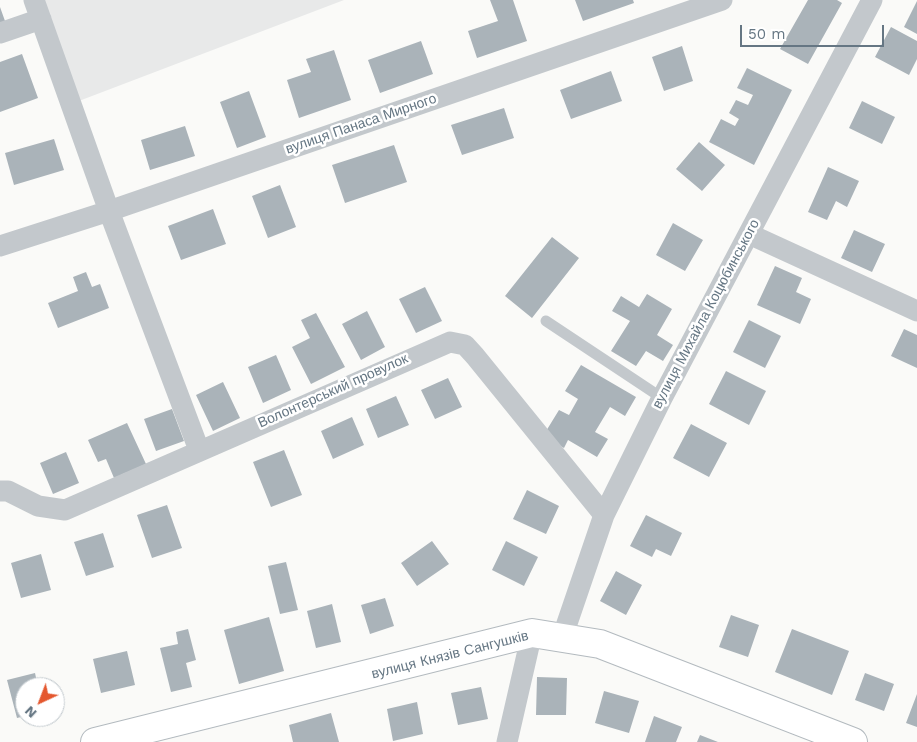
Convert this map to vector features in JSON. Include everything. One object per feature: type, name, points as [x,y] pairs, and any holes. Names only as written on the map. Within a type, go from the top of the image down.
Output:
[{"type":"main road","name":"вулиця Князів Сангушків","points":[[95,742],[532,633],[600,644],[853,742]]},
{"type":"street","name":"вулиця Панаса Мирного","points":[[0,246],[110,211],[722,0]]},
{"type":"street","name":"вулиця Михайла Коцюбинського","points":[[562,638],[604,515],[662,398],[872,0]]},
{"type":"street","points":[[0,33],[38,10],[199,450]]},
{"type":"street","points":[[749,234],[917,311]]},
{"type":"street","name":"Волонтерський провулок","points":[[0,490],[8,491],[38,506],[65,510],[450,342],[464,345],[475,356],[604,515]]},
{"type":"street","points":[[507,742],[532,633]]},
{"type":"lane","points":[[546,321],[662,398]]},
{"type":"shaded area","points":[[34,0],[344,0],[71,104]]},
{"type":"building","points":[[490,0],[513,0],[527,41],[477,58],[468,31],[498,21]]},
{"type":"building","points":[[575,0],[633,0],[634,3],[583,21]]},
{"type":"building","points":[[808,0],[837,0],[842,3],[808,64],[780,49]]},
{"type":"building","points":[[917,1],[917,34],[904,27]]},
{"type":"building","points":[[0,7],[5,21],[0,23]]},
{"type":"building","points":[[891,27],[917,41],[917,59],[909,75],[875,57]]},
{"type":"building","points":[[421,41],[433,74],[380,93],[368,60]]},
{"type":"building","points":[[682,46],[693,81],[664,91],[652,57]]},
{"type":"building","points":[[334,50],[351,100],[299,118],[287,80],[311,72],[306,59]]},
{"type":"building","points":[[22,54],[38,98],[0,112],[0,62]]},
{"type":"building","points":[[747,68],[792,90],[754,165],[709,142],[721,119],[735,126],[739,119],[729,113],[736,100],[748,105],[753,95],[737,88]]},
{"type":"building","points":[[611,71],[622,101],[571,119],[560,90]]},
{"type":"building","points":[[249,91],[266,137],[237,148],[220,102]]},
{"type":"building","points":[[862,101],[895,117],[882,144],[849,128]]},
{"type":"building","points":[[504,108],[514,138],[462,155],[451,125]]},
{"type":"building","points":[[185,126],[195,156],[150,170],[141,140]]},
{"type":"building","points":[[54,139],[64,170],[14,185],[5,153]]},
{"type":"building","points":[[699,142],[725,165],[702,191],[676,169]]},
{"type":"building","points":[[394,145],[407,182],[345,203],[332,165]]},
{"type":"building","points":[[828,167],[859,181],[847,207],[836,201],[827,220],[808,212]]},
{"type":"building","points":[[280,185],[296,227],[268,238],[252,196]]},
{"type":"building","points":[[213,209],[226,244],[181,260],[168,226]]},
{"type":"building","points":[[673,223],[703,240],[685,271],[656,255]]},
{"type":"building","points":[[854,230],[885,244],[872,272],[841,258]]},
{"type":"building","points":[[552,237],[579,258],[532,318],[505,296]]},
{"type":"building","points":[[775,266],[802,278],[796,292],[811,299],[800,324],[757,305]]},
{"type":"building","points":[[86,272],[92,287],[100,284],[109,308],[58,328],[48,303],[78,291],[73,277]]},
{"type":"building","points":[[425,287],[442,321],[416,333],[399,299]]},
{"type":"building","points":[[647,294],[672,309],[657,335],[673,345],[663,361],[646,351],[636,366],[611,351],[630,321],[612,311],[621,296],[639,307]]},
{"type":"building","points":[[367,311],[385,347],[361,360],[342,324]]},
{"type":"building","points":[[316,313],[345,367],[311,384],[292,347],[310,338],[301,320]]},
{"type":"building","points":[[749,320],[781,336],[765,368],[733,352]]},
{"type":"building","points":[[904,329],[917,335],[917,368],[891,356]]},
{"type":"building","points":[[276,355],[291,390],[263,403],[248,367]]},
{"type":"building","points":[[581,365],[636,397],[625,416],[610,407],[595,432],[608,439],[597,457],[568,440],[564,448],[543,436],[559,410],[569,415],[578,399],[565,391]]},
{"type":"building","points":[[726,371],[766,391],[749,425],[709,404]]},
{"type":"building","points":[[448,378],[462,407],[435,419],[421,390]]},
{"type":"building","points":[[223,382],[240,418],[213,431],[196,395]]},
{"type":"building","points":[[396,396],[409,425],[378,438],[366,409]]},
{"type":"building","points":[[172,409],[184,441],[156,451],[144,419]]},
{"type":"building","points":[[352,417],[364,445],[333,459],[321,431]]},
{"type":"building","points":[[127,423],[146,464],[114,478],[106,459],[98,462],[88,440]]},
{"type":"building","points":[[691,424],[727,443],[709,477],[673,458]]},
{"type":"building","points":[[284,450],[302,495],[271,507],[253,462]]},
{"type":"building","points":[[66,452],[79,483],[53,494],[40,463]]},
{"type":"building","points":[[527,490],[559,506],[546,534],[513,519]]},
{"type":"building","points":[[167,505],[182,548],[152,558],[137,515]]},
{"type":"building","points":[[646,515],[682,533],[671,556],[656,549],[652,557],[630,546]]},
{"type":"building","points":[[103,533],[114,567],[86,576],[74,542]]},
{"type":"building","points":[[432,541],[449,564],[417,586],[401,563]]},
{"type":"building","points":[[506,541],[538,557],[524,586],[492,570]]},
{"type":"building","points":[[41,554],[51,590],[21,598],[11,563]]},
{"type":"building","points":[[286,562],[298,610],[280,614],[268,566]]},
{"type":"building","points":[[616,571],[642,585],[626,615],[600,601]]},
{"type":"building","points":[[385,598],[394,626],[370,634],[361,605]]},
{"type":"building","points":[[332,604],[341,642],[316,648],[307,611]]},
{"type":"building","points":[[731,615],[759,625],[748,657],[719,647]]},
{"type":"building","points":[[269,617],[284,671],[239,684],[224,630]]},
{"type":"building","points":[[188,629],[196,660],[186,663],[192,687],[171,692],[160,648],[178,644],[176,632]]},
{"type":"building","points":[[792,629],[849,651],[832,695],[775,672]]},
{"type":"building","points":[[127,651],[135,685],[101,693],[93,659]]},
{"type":"building","points":[[35,673],[36,677],[19,677]]},
{"type":"building","points":[[865,673],[894,684],[884,711],[855,700]]},
{"type":"building","points":[[537,677],[567,678],[566,715],[536,715]]},
{"type":"building","points":[[15,678],[15,710],[7,680]]},
{"type":"building","points":[[481,687],[488,719],[458,725],[451,693]]},
{"type":"building","points":[[604,691],[639,701],[629,733],[595,723]]},
{"type":"building","points":[[917,694],[917,727],[906,723]]},
{"type":"building","points":[[417,702],[423,734],[393,741],[387,709]]},
{"type":"building","points":[[331,713],[339,742],[293,742],[289,725]]},
{"type":"building","points":[[654,716],[682,727],[676,742],[645,742]]},
{"type":"building","points":[[700,735],[718,742],[697,742]]}]
